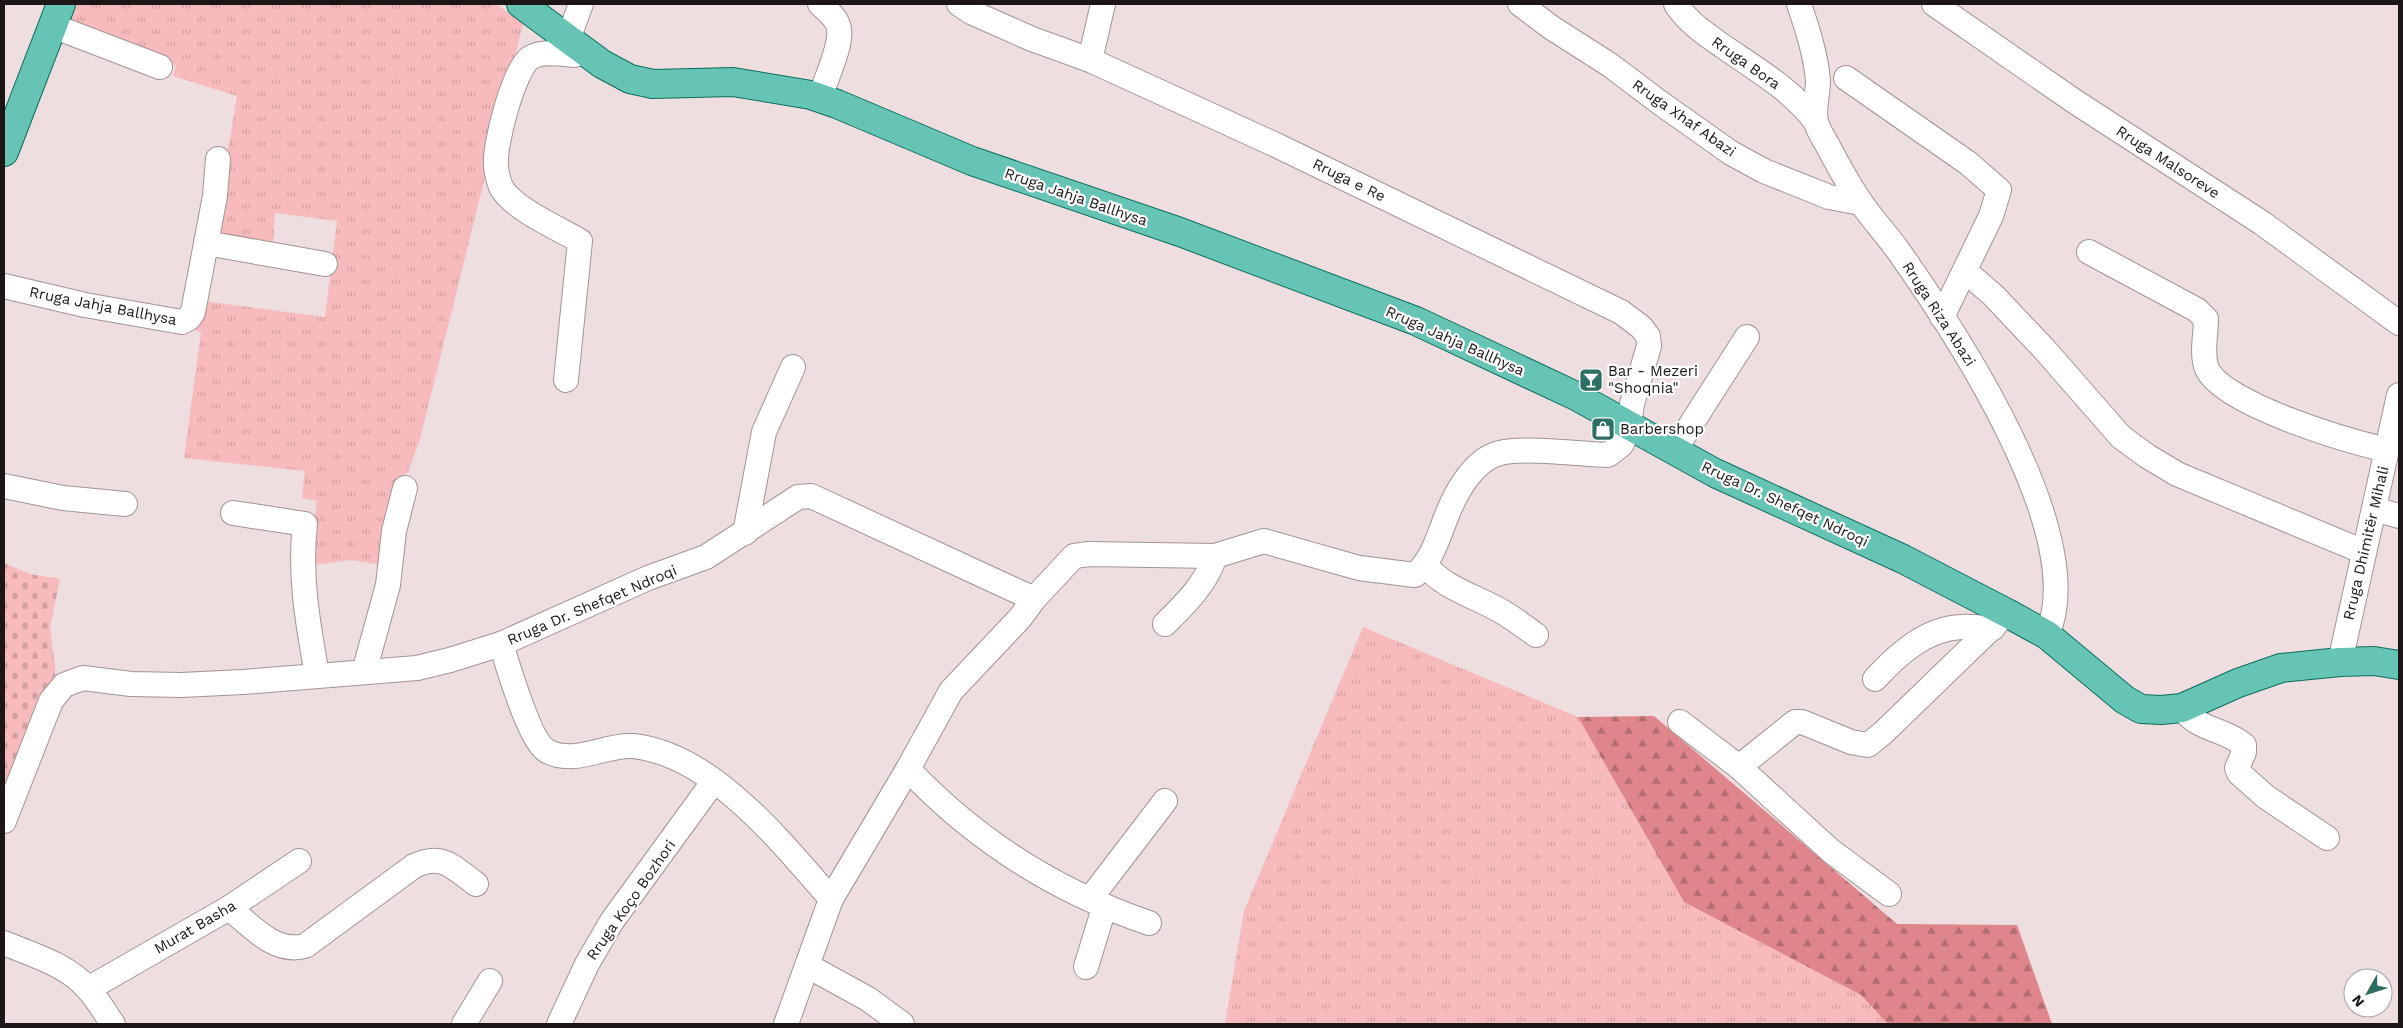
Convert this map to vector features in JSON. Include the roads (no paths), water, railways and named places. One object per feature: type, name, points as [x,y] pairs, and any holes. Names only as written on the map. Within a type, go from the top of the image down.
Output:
[{"type":"main road","name":"Rruga Jahja Ballhysa","points":[[521,4],[602,64],[630,78],[652,84],[733,82],[820,98],[972,162],[1180,232],[1416,321],[1502,360],[1630,425]]},
{"type":"main road","points":[[4,152],[57,15]]},
{"type":"main road","name":"Rruga Dr. Shefqet Ndroqi","points":[[1630,425],[1715,473],[1903,559],[2000,621],[2047,635],[2125,700],[2141,709],[2182,708],[2238,683],[2281,668],[2340,662],[2374,661],[2399,665]]},
{"type":"street","points":[[566,380],[580,241],[515,203],[501,187],[495,165],[509,95],[523,63],[532,57],[542,54],[575,55],[581,4]]},
{"type":"street","points":[[820,4],[835,19],[840,28],[835,52],[820,98]]},
{"type":"street","name":"Rruga e Re","points":[[959,4],[971,12],[1032,40],[1090,60],[1276,145],[1621,312],[1641,327],[1648,336],[1649,346],[1632,404],[1630,425]]},
{"type":"street","points":[[1090,60],[1103,4]]},
{"type":"street","name":"Rruga Xhaf Abazi","points":[[1520,4],[1552,28],[1610,65],[1658,102],[1731,153],[1764,171],[1829,197],[1861,203]]},
{"type":"street","name":"Rruga Bora","points":[[1676,4],[1704,33],[1791,95],[1805,107],[1816,122]]},
{"type":"street","points":[[1799,4],[1809,35],[1818,80],[1816,122]]},
{"type":"street","name":"Rruga Malsoreve","points":[[1934,4],[2074,101],[2262,223],[2399,323]]},
{"type":"street","points":[[57,15],[160,67]]},
{"type":"street","points":[[1846,78],[1968,163],[1999,190],[1991,216],[1942,317]]},
{"type":"street","name":"Rruga Riza Abazi","points":[[1816,122],[1861,203],[1896,248],[1960,343],[1996,407],[2030,483],[2050,538],[2056,588],[2054,620],[2047,635]]},
{"type":"street","name":"Rruga Jahja Ballhysa","points":[[4,286],[85,305],[182,322],[189,318],[193,312],[215,196],[218,159]]},
{"type":"street","points":[[206,242],[325,264]]},
{"type":"street","points":[[2089,252],[2197,310],[2206,319],[2204,352],[2208,370],[2217,381],[2264,408],[2312,429],[2387,450]]},
{"type":"street","points":[[1965,271],[1993,295],[2045,350],[2121,437],[2147,456],[2177,474],[2364,552]]},
{"type":"street","points":[[1674,451],[1747,338]]},
{"type":"street","points":[[745,533],[764,432],[793,368]]},
{"type":"street","name":"Rruga Dhimitër Mihali","points":[[2340,662],[2399,395]]},
{"type":"street","points":[[786,1024],[831,899],[951,692],[1020,618],[1034,599],[1074,556],[1089,554],[1215,556],[1264,541],[1359,568],[1414,575],[1425,566],[1436,546],[1455,495],[1483,461],[1500,453],[1524,451],[1608,454],[1620,445],[1630,425]]},
{"type":"street","points":[[4,486],[62,498],[125,504]]},
{"type":"street","points":[[364,672],[388,585],[394,531],[405,488]]},
{"type":"street","name":"Rruga Dr. Shefqet Ndroqi","points":[[4,821],[51,701],[59,690],[70,681],[83,678],[131,684],[181,685],[417,668],[450,660],[501,644],[648,578],[706,557],[798,497],[811,496],[1034,599]]},
{"type":"street","points":[[2374,509],[2399,516]]},
{"type":"street","points":[[233,513],[305,524],[302,588],[317,675]]},
{"type":"street","points":[[1165,624],[1200,586],[1210,572],[1215,556]]},
{"type":"street","points":[[1425,566],[1449,586],[1503,612],[1536,635]]},
{"type":"street","points":[[1875,679],[1911,645],[1934,634],[1961,627],[2000,621]]},
{"type":"street","points":[[1739,767],[1794,722],[1802,722],[1851,742],[1868,745],[2000,621]]},
{"type":"street","points":[[501,644],[534,739],[546,751],[564,757],[632,746],[665,754],[695,767],[768,828],[831,899]]},
{"type":"street","points":[[2182,708],[2191,720],[2234,738],[2244,745],[2244,752],[2237,768],[2244,778],[2266,797],[2326,838]]},
{"type":"street","points":[[1680,722],[1739,767],[1831,851],[1889,894]]},
{"type":"street","points":[[908,769],[930,792],[995,845],[1041,876],[1097,904],[1149,923]]},
{"type":"street","name":"Rruga Koço Bozhori","points":[[559,1024],[587,964],[612,921],[714,781]]},
{"type":"street","points":[[1086,967],[1097,904],[1165,801]]},
{"type":"street","points":[[230,908],[270,941],[292,949],[305,946],[414,866],[424,861],[433,859],[443,862],[476,884]]},
{"type":"street","name":"Murat Basha","points":[[88,989],[230,908],[299,861]]},
{"type":"street","points":[[4,943],[56,965],[72,974],[88,989],[113,1024]]},
{"type":"street","points":[[808,966],[868,999],[902,1024]]},
{"type":"street","points":[[464,1024],[490,981]]},
{"type":"place","name":"Bar - Mezeri \"Shoqnia\"","points":[[1591,380]]},
{"type":"place","name":"Barbershop","points":[[1603,429]]}]
